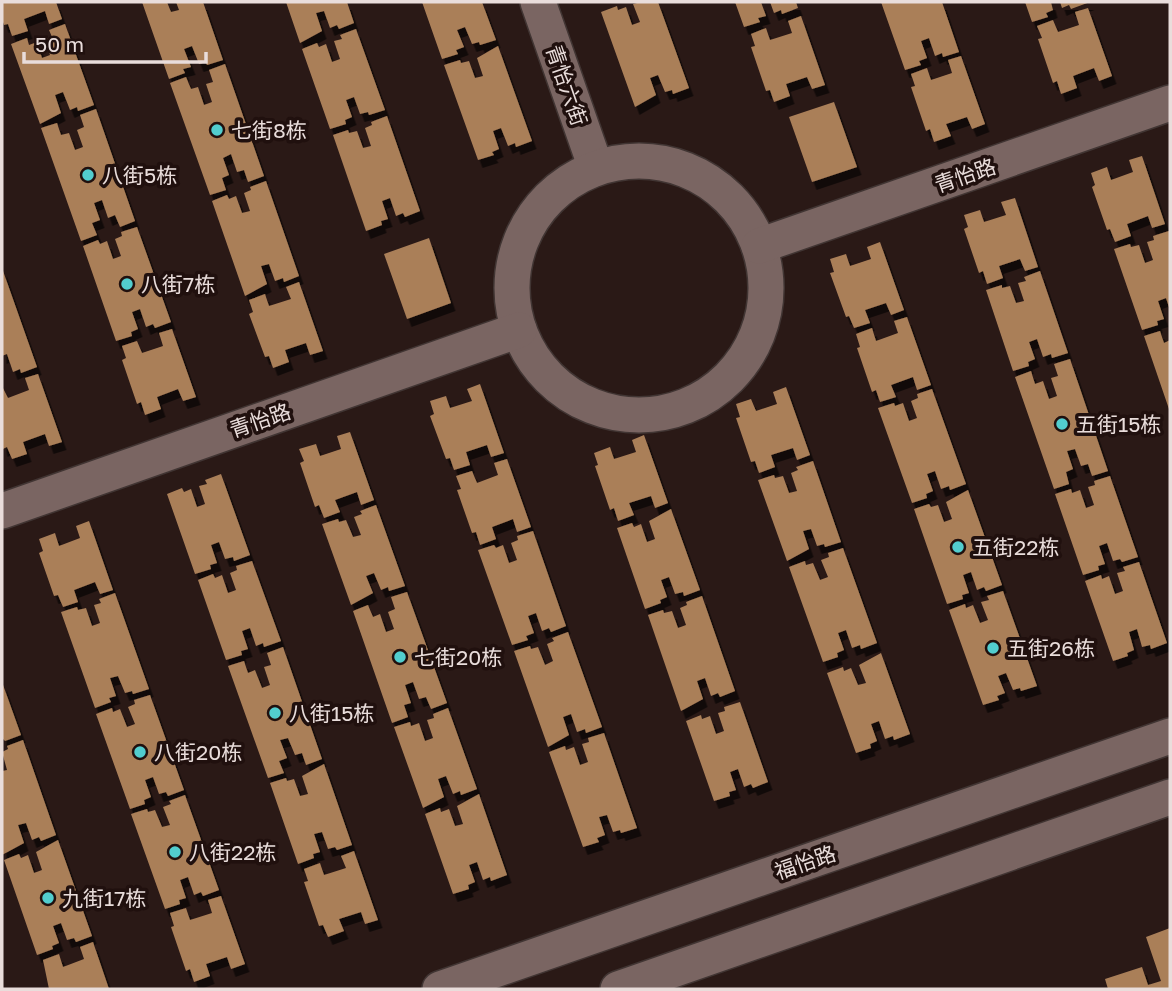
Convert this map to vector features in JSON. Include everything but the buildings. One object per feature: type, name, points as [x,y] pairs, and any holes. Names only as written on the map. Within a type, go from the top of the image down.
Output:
[{"type":"street","name":"青怡六街","points":[[538,2],[596,168]]},
{"type":"street","name":"青怡路","points":[[759,246],[1170,103]]},
{"type":"street","points":[[641,160],[684,169],[704,179],[738,208],[759,246],[767,290],[764,312],[749,354],[720,388],[681,409],[638,416],[594,408],[556,385],[528,351],[519,330],[512,286],[520,243],[530,223],[551,197],[577,177],[596,168],[641,160]]},
{"type":"street","name":"青怡路","points":[[2,511],[519,330]]},
{"type":"street","name":"福怡路","points":[[440,989],[1170,736]]},
{"type":"street","points":[[618,989],[1170,797]]},
{"type":"place","name":"七街8栋","points":[[217,130]]},
{"type":"place","name":"八街5栋","points":[[88,175]]},
{"type":"place","name":"八街7栋","points":[[127,284]]},
{"type":"place","name":"五街15栋","points":[[1062,424]]},
{"type":"place","name":"五街22栋","points":[[958,547]]},
{"type":"place","name":"五街26栋","points":[[993,648]]},
{"type":"place","name":"七街20栋","points":[[400,657]]},
{"type":"place","name":"八街15栋","points":[[275,713]]},
{"type":"place","name":"八街20栋","points":[[140,752]]},
{"type":"place","name":"八街22栋","points":[[175,852]]},
{"type":"place","name":"九街17栋","points":[[48,898]]}]
